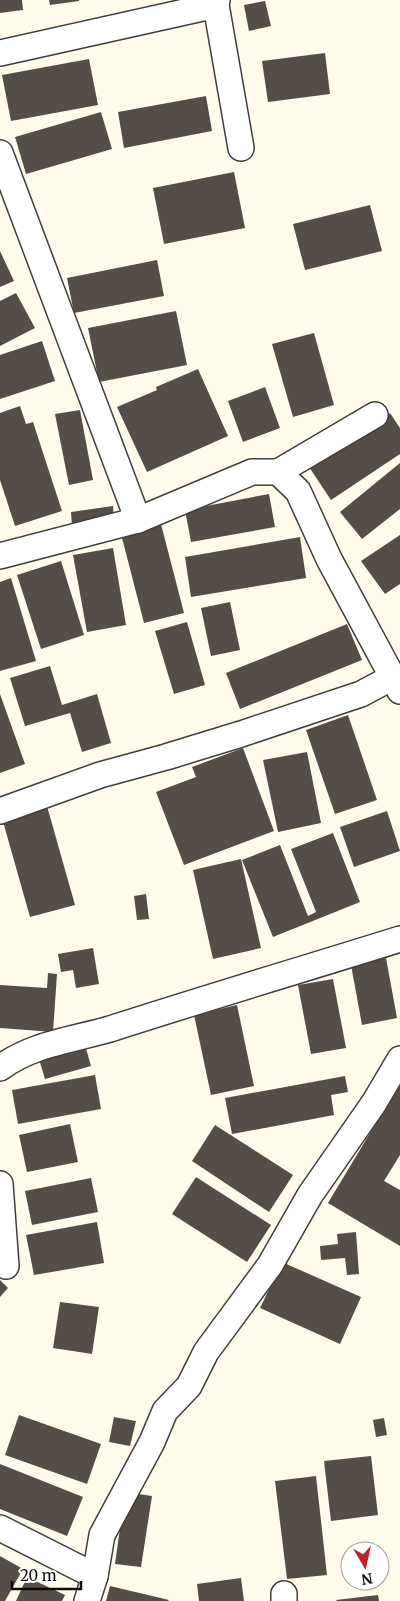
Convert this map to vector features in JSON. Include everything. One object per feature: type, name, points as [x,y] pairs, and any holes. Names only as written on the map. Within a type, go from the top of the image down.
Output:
[{"type":"street","points":[[0,53],[216,3],[241,148]]},
{"type":"street","points":[[3,169],[138,520]]},
{"type":"street","points":[[0,556],[138,520],[252,472],[278,472],[374,415]]},
{"type":"street","points":[[0,811],[100,775],[242,734],[396,684],[329,559],[298,490],[278,472]]},
{"type":"street","points":[[0,1068],[14,1057],[34,1049],[96,1033],[400,939]]},
{"type":"street","points":[[86,1601],[95,1576],[102,1535],[152,1442],[165,1411],[189,1386],[206,1352],[270,1265],[310,1195],[374,1103],[400,1060]]},
{"type":"street","points":[[0,1184],[6,1266]]},
{"type":"street","points":[[0,1528],[95,1576]]},
{"type":"building","points":[[0,0],[22,0],[23,10],[0,13]]},
{"type":"building","points":[[49,0],[79,0],[79,1],[50,5]]},
{"type":"building","points":[[265,1],[271,26],[249,31],[244,5]]},
{"type":"building","points":[[325,53],[330,94],[268,102],[262,61]]},
{"type":"building","points":[[89,59],[98,105],[11,121],[2,75]]},
{"type":"building","points":[[206,96],[212,131],[124,148],[118,112]]},
{"type":"building","points":[[101,112],[112,149],[26,174],[15,137]]},
{"type":"building","points":[[234,172],[245,228],[164,244],[153,188]]},
{"type":"building","points":[[370,205],[382,251],[305,270],[293,224]]},
{"type":"building","points":[[0,251],[14,281],[0,287]]},
{"type":"building","points":[[157,260],[164,296],[74,313],[67,278]]},
{"type":"building","points":[[16,293],[35,328],[0,346],[0,301]]},
{"type":"building","points":[[176,311],[187,365],[99,382],[88,328]]},
{"type":"building","points":[[314,333],[334,405],[293,417],[272,344]]},
{"type":"building","points":[[42,341],[55,381],[0,399],[0,355]]},
{"type":"building","points":[[198,369],[228,436],[147,472],[117,407],[157,390],[156,387]]},
{"type":"building","points":[[265,387],[280,428],[243,442],[228,401]]},
{"type":"building","points":[[20,406],[26,424],[33,422],[62,511],[15,526],[0,480],[0,413]]},
{"type":"building","points":[[80,410],[93,480],[69,485],[55,414]]},
{"type":"building","points":[[390,413],[400,428],[400,454],[331,500],[309,467]]},
{"type":"building","points":[[400,463],[400,509],[362,539],[340,512]]},
{"type":"building","points":[[269,494],[275,527],[191,542],[185,510]]},
{"type":"building","points":[[113,506],[114,522],[72,527],[71,512]]},
{"type":"building","points":[[161,524],[184,613],[144,623],[121,534]]},
{"type":"building","points":[[400,535],[400,584],[385,594],[361,561]]},
{"type":"building","points":[[300,537],[306,578],[191,597],[185,557]]},
{"type":"building","points":[[113,548],[126,625],[87,632],[73,555]]},
{"type":"building","points":[[61,561],[84,635],[41,649],[17,575]]},
{"type":"building","points":[[11,578],[36,661],[0,671],[0,582]]},
{"type":"building","points":[[230,602],[240,650],[211,656],[201,608]]},
{"type":"building","points":[[187,622],[205,685],[174,694],[155,631]]},
{"type":"building","points":[[347,624],[362,660],[240,709],[226,673]]},
{"type":"building","points":[[50,666],[62,705],[97,694],[111,743],[82,752],[70,713],[25,726],[10,678]]},
{"type":"building","points":[[0,694],[25,764],[0,773]]},
{"type":"building","points":[[348,715],[377,800],[335,814],[306,730]]},
{"type":"building","points":[[243,748],[274,831],[184,865],[156,792],[196,777],[192,767]]},
{"type":"building","points":[[307,752],[321,823],[278,832],[263,760]]},
{"type":"building","points":[[47,806],[75,905],[30,917],[2,818]]},
{"type":"building","points":[[387,811],[400,851],[354,867],[340,827]]},
{"type":"building","points":[[333,833],[360,902],[273,937],[242,860],[280,845],[308,916],[316,912],[291,849]]},
{"type":"building","points":[[241,859],[261,948],[213,959],[193,870]]},
{"type":"building","points":[[146,894],[149,919],[137,920],[134,896]]},
{"type":"building","points":[[93,948],[99,984],[76,988],[73,970],[61,972],[58,954]]},
{"type":"building","points":[[386,958],[397,1018],[362,1025],[351,965]]},
{"type":"building","points":[[48,973],[57,974],[53,1032],[0,1028],[0,985],[47,988]]},
{"type":"building","points":[[333,979],[346,1048],[311,1054],[298,985]]},
{"type":"building","points":[[237,1005],[254,1086],[211,1095],[194,1015]]},
{"type":"building","points":[[85,1045],[91,1066],[45,1079],[39,1059]]},
{"type":"building","points":[[95,1075],[101,1109],[18,1124],[12,1090]]},
{"type":"building","points":[[345,1076],[348,1092],[331,1095],[334,1115],[232,1134],[225,1098]]},
{"type":"building","points":[[400,1083],[400,1155],[384,1181],[400,1190],[400,1246],[328,1203]]},
{"type":"building","points":[[70,1124],[78,1162],[27,1172],[19,1135]]},
{"type":"building","points":[[215,1125],[293,1175],[269,1212],[192,1161]]},
{"type":"building","points":[[196,1177],[271,1225],[247,1262],[172,1214]]},
{"type":"building","points":[[91,1178],[98,1212],[32,1225],[25,1191]]},
{"type":"building","points":[[97,1222],[104,1263],[34,1275],[26,1235]]},
{"type":"building","points":[[356,1232],[359,1274],[347,1275],[345,1258],[321,1260],[320,1246],[338,1244],[337,1234]]},
{"type":"building","points":[[282,1262],[361,1297],[340,1344],[260,1308]]},
{"type":"building","points":[[0,1280],[8,1288],[0,1297]]},
{"type":"building","points":[[60,1302],[99,1307],[92,1354],[53,1348]]},
{"type":"building","points":[[19,1415],[101,1444],[87,1484],[5,1455]]},
{"type":"building","points":[[114,1417],[136,1421],[130,1446],[109,1442]]},
{"type":"building","points":[[384,1418],[387,1435],[376,1437],[373,1420]]},
{"type":"building","points":[[371,1456],[378,1515],[331,1521],[324,1461]]},
{"type":"building","points":[[0,1464],[83,1497],[67,1536],[0,1509]]},
{"type":"building","points":[[316,1476],[327,1575],[287,1579],[275,1481]]},
{"type":"building","points":[[125,1492],[152,1496],[141,1567],[115,1564]]},
{"type":"building","points":[[0,1556],[23,1569],[5,1601],[0,1601]]},
{"type":"building","points":[[27,1577],[65,1595],[62,1601],[16,1601]]},
{"type":"building","points":[[241,1578],[244,1601],[199,1601],[197,1584]]},
{"type":"building","points":[[110,1586],[169,1600],[106,1601]]},
{"type":"building","points":[[378,1595],[379,1601],[336,1600]]}]
